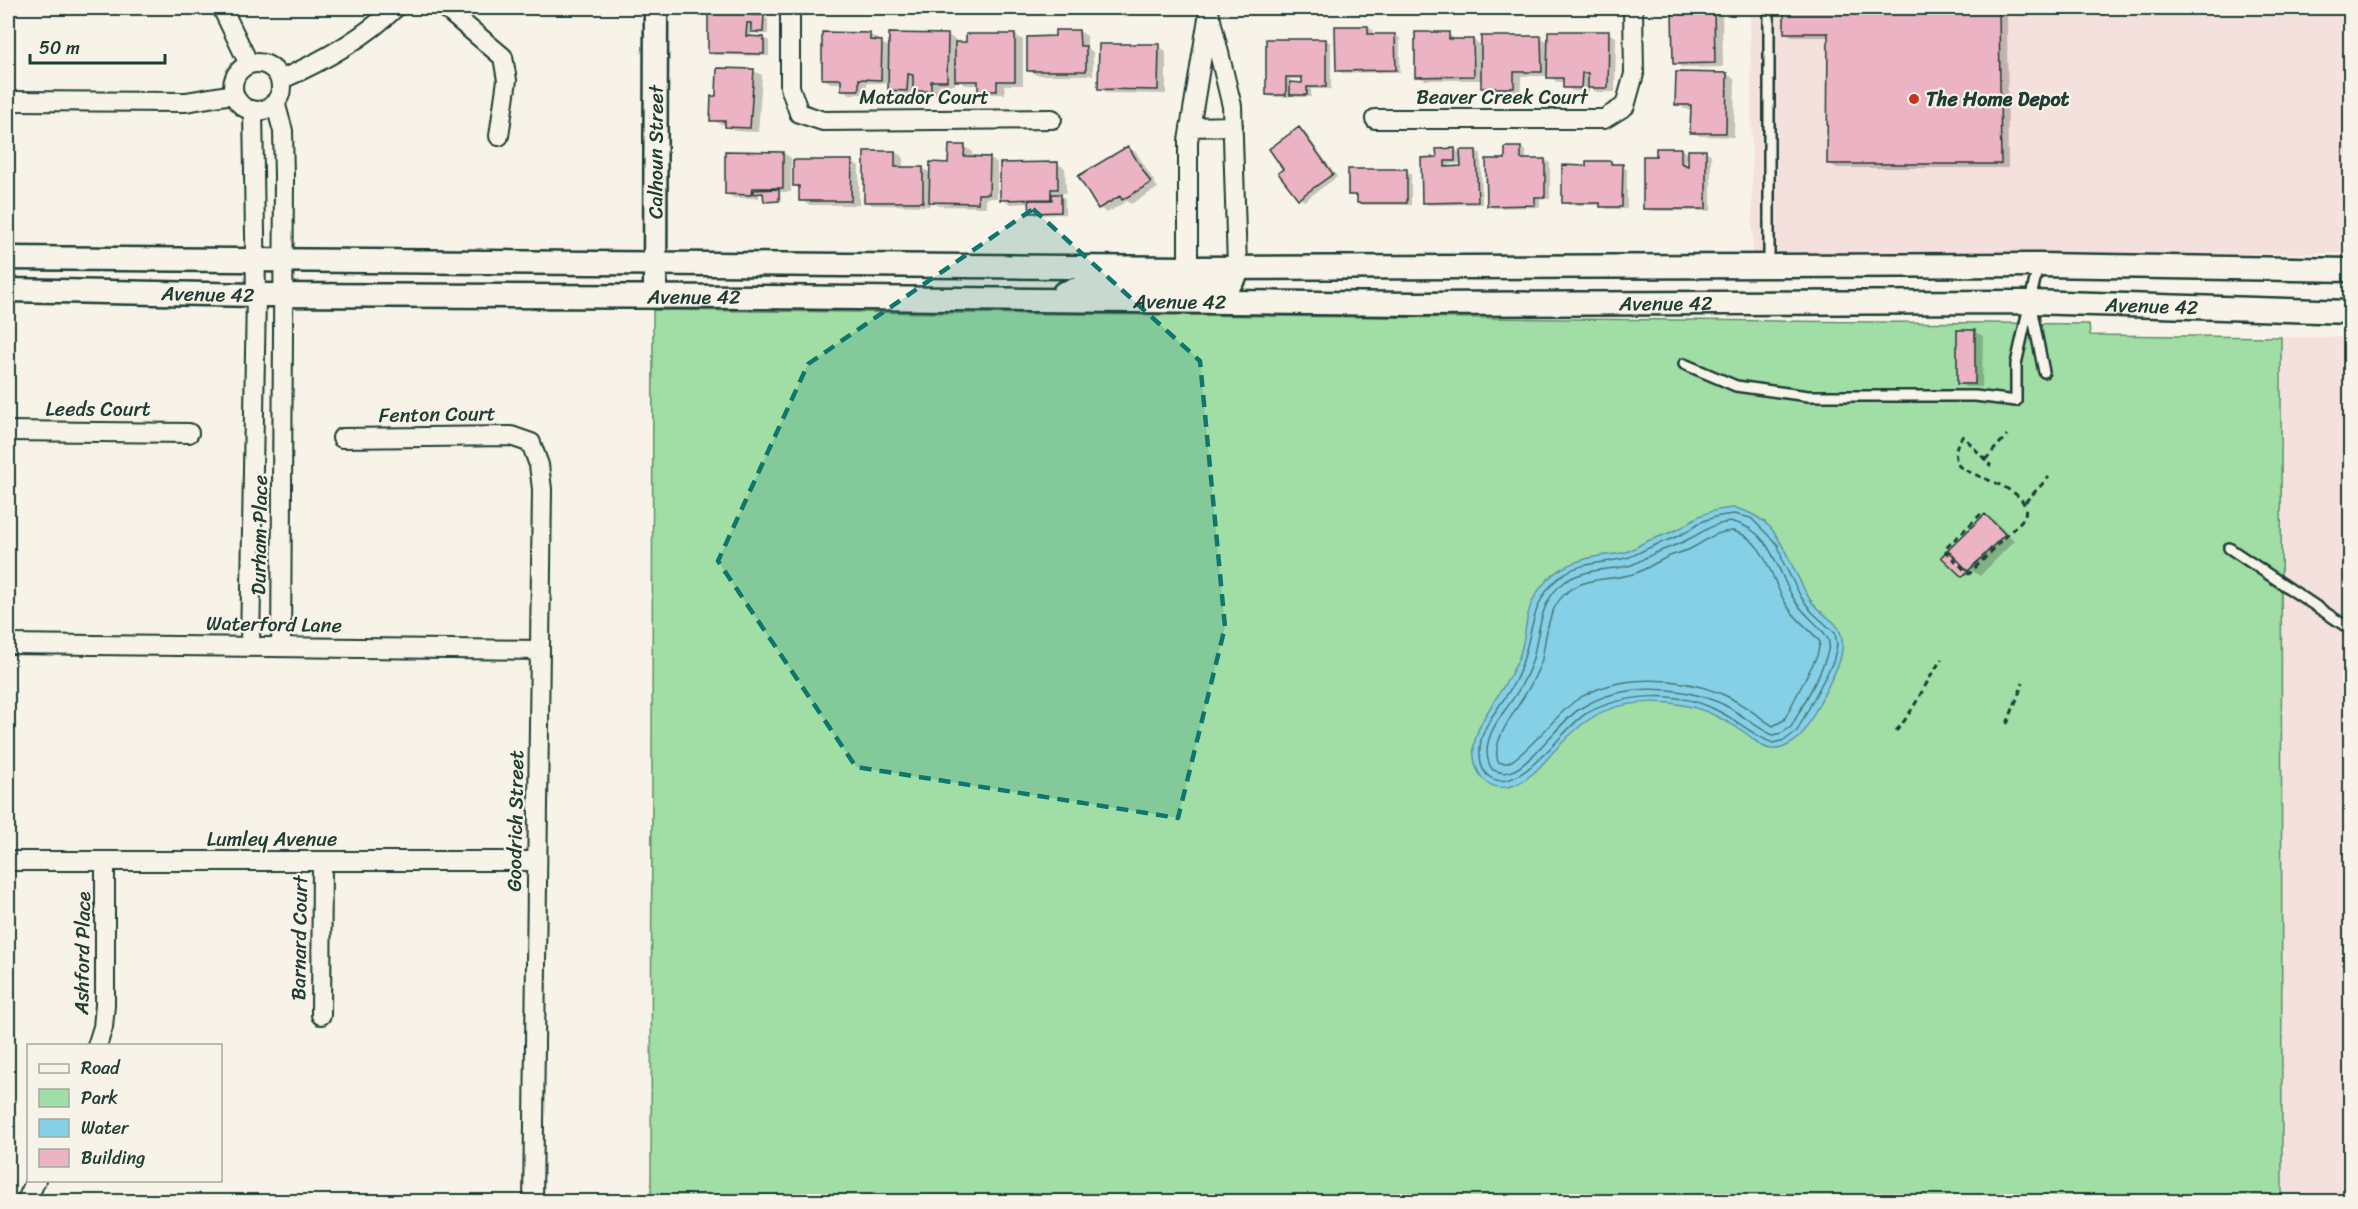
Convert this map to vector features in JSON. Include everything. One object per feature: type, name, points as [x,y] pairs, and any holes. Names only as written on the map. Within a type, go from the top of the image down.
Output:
[{"type":"street","points":[[222,8],[249,64]]},
{"type":"street","points":[[280,80],[326,57],[381,21],[394,8]]},
{"type":"street","points":[[445,8],[503,57],[507,80],[499,136]]},
{"type":"street","name":"Calhoun Street","points":[[655,296],[656,8]]},
{"type":"street","name":"Matador Court","points":[[790,8],[790,87],[799,113],[823,121],[1052,119]]},
{"type":"street","name":"Beaver Creek Court","points":[[1375,119],[1604,119],[1625,106],[1634,74],[1634,8]]},
{"type":"street","points":[[1039,300],[1094,284],[1229,285],[1236,275],[1238,266],[1232,106],[1209,10]]},
{"type":"street","points":[[1188,268],[1188,141],[1209,10]]},
{"type":"street","points":[[249,64],[264,64],[277,73],[280,80],[279,95],[275,102],[265,109],[253,110],[240,105],[233,94],[234,79],[242,67],[249,64]]},
{"type":"street","points":[[8,101],[186,102],[233,94]]},
{"type":"street","name":"Durham Place","points":[[275,102],[283,130],[284,177],[281,647]]},
{"type":"street","name":"Durham Place","points":[[250,647],[256,295],[253,110]]},
{"type":"street","points":[[1190,127],[1233,126]]},
{"type":"street","points":[[255,178],[284,177]]},
{"type":"street","name":"Avenue 42","points":[[8,258],[1188,268],[1238,266],[2038,265],[2350,270]]},
{"type":"street","name":"Avenue 42","points":[[8,290],[256,295],[655,296],[1414,304],[2030,302],[2350,312]]},
{"type":"street","points":[[254,424],[283,424]]},
{"type":"street","name":"Leeds Court","points":[[8,431],[189,433]]},
{"type":"street","name":"Fenton Court","points":[[342,438],[484,435],[511,436],[531,443]]},
{"type":"street","name":"Goodrich Street","points":[[531,443],[539,465],[542,489],[533,1202]]},
{"type":"street","name":"Waterford Lane","points":[[8,644],[540,650]]},
{"type":"street","name":"Lumley Avenue","points":[[8,861],[537,861]]},
{"type":"street","name":"Ashford Place","points":[[99,1044],[104,1027],[105,1005],[105,861]]},
{"type":"street","name":"Barnard Court","points":[[321,1015],[322,861]]},
{"type":"street","points":[[26,1202],[35,1182]]},
{"type":"lane","points":[[1769,8],[1769,266]]},
{"type":"lane","points":[[1684,364],[1736,386],[1808,396],[1975,396],[2016,401],[2016,364],[2038,265]]},
{"type":"lane","points":[[2030,302],[2044,372]]},
{"type":"lane","points":[[2229,548],[2350,629]]},
{"type":"path","points":[[1985,460],[2007,435]]},
{"type":"path","points":[[1981,514],[1944,550],[1969,574],[2024,518],[2026,507],[2016,494],[1959,466],[1956,455],[1958,442],[1963,436],[1991,466]]},
{"type":"path","points":[[2024,502],[2049,477]]},
{"type":"path","points":[[1896,731],[1904,723],[1928,678],[1942,659]]},
{"type":"path","points":[[2007,724],[2023,683]]},
{"type":"highlighted area","points":[[1033,209],[1200,361],[1225,627],[1178,818],[856,767],[718,561],[808,364]]},
{"type":"shaded area","points":[[1750,8],[2350,8],[2350,253],[1753,256]]},
{"type":"shaded area","points":[[2281,337],[2350,337],[2350,1201],[2282,1201]]},
{"type":"green space","points":[[653,310],[2089,324],[2090,335],[2281,337],[2282,1201],[651,1202]]},
{"type":"water","points":[[1735,508],[1759,518],[1775,533],[1810,600],[1834,623],[1841,634],[1843,644],[1840,660],[1800,737],[1782,748],[1771,749],[1760,745],[1734,726],[1701,710],[1668,703],[1633,704],[1616,707],[1587,721],[1570,735],[1537,770],[1521,782],[1504,787],[1487,782],[1481,776],[1474,760],[1475,740],[1483,720],[1518,660],[1529,610],[1538,591],[1547,580],[1559,570],[1573,563],[1597,556],[1626,552],[1676,530],[1704,514]]},
{"type":"building","points":[[708,8],[752,8],[752,15],[764,15],[763,32],[751,32],[751,23],[747,23],[746,36],[764,37],[764,54],[708,53]]},
{"type":"building","points":[[1672,8],[1714,8],[1715,63],[1673,64]]},
{"type":"building","name":"The Home Depot","points":[[1784,8],[1999,8],[2001,164],[1827,164],[1828,33],[1784,33]]},
{"type":"building","points":[[1335,26],[1368,26],[1368,34],[1395,34],[1396,70],[1336,71]]},
{"type":"building","points":[[1055,30],[1079,30],[1080,46],[1086,46],[1086,71],[1027,71],[1027,37],[1055,36]]},
{"type":"building","points":[[1548,31],[1609,31],[1608,88],[1588,88],[1588,73],[1582,73],[1581,88],[1563,88],[1563,78],[1547,78]]},
{"type":"building","points":[[822,32],[870,33],[870,40],[882,41],[881,80],[859,79],[859,90],[841,90],[841,79],[822,79]]},
{"type":"building","points":[[1415,32],[1449,32],[1449,39],[1473,39],[1474,76],[1415,77]]},
{"type":"building","points":[[889,33],[948,34],[947,81],[931,81],[931,91],[913,91],[913,75],[908,74],[907,91],[888,90]]},
{"type":"building","points":[[966,34],[1015,34],[1015,81],[997,81],[997,91],[978,91],[978,81],[955,81],[955,42],[966,42]]},
{"type":"building","points":[[1481,36],[1541,36],[1542,72],[1514,72],[1514,88],[1481,88]]},
{"type":"building","points":[[1266,39],[1326,39],[1326,87],[1307,87],[1307,95],[1290,95],[1290,82],[1302,83],[1302,77],[1286,77],[1286,95],[1266,95]]},
{"type":"building","points":[[1099,44],[1159,44],[1158,90],[1098,89]]},
{"type":"building","points":[[717,68],[754,69],[750,128],[725,127],[725,121],[710,121],[711,96],[716,96]]},
{"type":"building","points":[[1676,72],[1727,73],[1726,133],[1690,133],[1691,105],[1675,105]]},
{"type":"building","points":[[1299,127],[1333,174],[1298,199],[1278,173],[1283,169],[1269,149]]},
{"type":"building","points":[[949,145],[965,145],[964,156],[990,157],[989,194],[978,194],[978,203],[929,202],[930,162],[948,163]]},
{"type":"building","points":[[1128,146],[1151,183],[1122,200],[1120,196],[1098,209],[1078,176]]},
{"type":"building","points":[[1505,147],[1521,147],[1521,159],[1545,159],[1545,197],[1535,197],[1535,205],[1487,206],[1486,159],[1505,159]]},
{"type":"building","points":[[1455,148],[1455,161],[1445,161],[1445,167],[1461,166],[1460,150],[1476,150],[1478,202],[1422,203],[1421,158],[1437,157],[1436,149]]},
{"type":"building","points":[[1656,148],[1681,148],[1681,163],[1688,166],[1688,150],[1706,150],[1706,209],[1643,209],[1643,156],[1656,156]]},
{"type":"building","points":[[725,151],[783,152],[783,188],[752,188],[751,195],[725,194]]},
{"type":"building","points":[[864,151],[895,151],[895,167],[923,167],[923,202],[864,202]]},
{"type":"building","points":[[793,160],[852,160],[851,201],[799,201],[799,186],[793,186]]},
{"type":"building","points":[[1586,161],[1611,161],[1611,164],[1623,164],[1622,207],[1600,207],[1600,203],[1562,203],[1562,165],[1586,166]]},
{"type":"building","points":[[1058,162],[1058,189],[1051,189],[1051,199],[1000,200],[1000,163]]},
{"type":"building","points":[[1348,169],[1407,169],[1407,203],[1357,203],[1357,195],[1348,195]]},
{"type":"building","points":[[779,189],[779,201],[764,202],[763,193],[753,194],[753,190]]},
{"type":"building","points":[[1052,194],[1061,194],[1061,212],[1030,213],[1029,200],[1052,200]]},
{"type":"building","points":[[1957,330],[1975,330],[1975,384],[1957,384]]},
{"type":"building","points":[[1985,514],[2005,534],[1968,571],[1948,550]]},
{"type":"building","points":[[1948,550],[1968,571],[1962,577],[1941,557]]},
{"type":"place","name":"The Home Depot","points":[[1914,99]]}]
